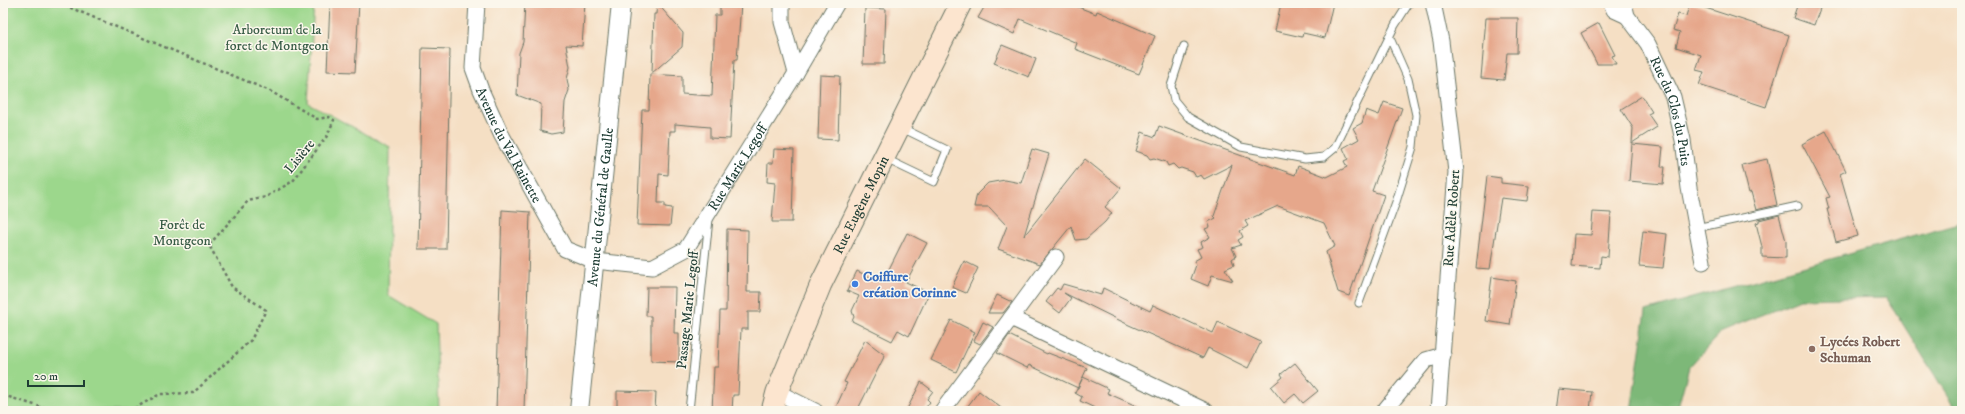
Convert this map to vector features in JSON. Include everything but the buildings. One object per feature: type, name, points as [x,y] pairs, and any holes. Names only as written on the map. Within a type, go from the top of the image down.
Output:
[{"type":"main road","name":"Rue Eugène Mopin","points":[[774,402],[821,284],[961,3]]},
{"type":"street","name":"Avenue du Val Rainette","points":[[477,3],[473,68],[481,90],[501,134],[565,249],[595,261]]},
{"type":"street","name":"Avenue du Général de Gaulle","points":[[579,411],[621,3]]},
{"type":"street","points":[[782,3],[782,22],[796,73]]},
{"type":"street","name":"Rue Marie Legoff","points":[[595,261],[652,267],[686,250],[796,73],[837,3]]},
{"type":"street","name":"Rue Adèle Robert","points":[[1433,3],[1442,42],[1456,172],[1438,411]]},
{"type":"street","name":"Rue du Clos du Puits","points":[[1611,3],[1614,10],[1626,9],[1648,44],[1673,97],[1703,262]]},
{"type":"street","points":[[942,411],[1056,257]]},
{"type":"street","points":[[1011,318],[1206,411]]},
{"type":"street","points":[[1384,411],[1426,360],[1443,355]]},
{"type":"street","points":[[774,402],[815,411]]},
{"type":"lane","points":[[1184,46],[1171,86],[1174,100],[1188,117],[1241,147],[1305,159],[1324,157],[1335,148],[1389,36],[1409,3]]},
{"type":"lane","points":[[1359,303],[1396,202],[1413,147],[1416,115],[1408,79],[1389,36]]},
{"type":"lane","points":[[884,159],[934,182],[947,150],[900,126]]},
{"type":"lane","points":[[1696,228],[1798,206]]},
{"type":"lane","name":"Passage Marie Legoff","points":[[689,411],[710,211]]},
{"type":"path","name":"Lisière","points":[[59,3],[270,91],[317,119],[329,117],[334,120],[327,136],[293,181],[266,197],[248,201],[209,245],[232,288],[266,310],[251,340],[193,393],[160,394],[130,411]]},
{"type":"path","points":[[3,395],[53,411]]},
{"type":"green space","name":"Forêt de Montgeon","points":[[3,3],[314,3],[308,103],[390,147],[388,295],[436,324],[439,411],[3,411]]},
{"type":"green space","points":[[1962,222],[1962,411],[1957,411],[1886,297],[1800,299],[1722,331],[1689,367],[1677,411],[1631,411],[1646,311]]},
{"type":"place","name":"Coiffure création Corinne","points":[[855,284]]},
{"type":"place","name":"Lycées Robert Schuman","points":[[1812,349]]},
{"type":"park label","name":"Arboretum de la foret de Montgeon","points":[[277,38]]}]
